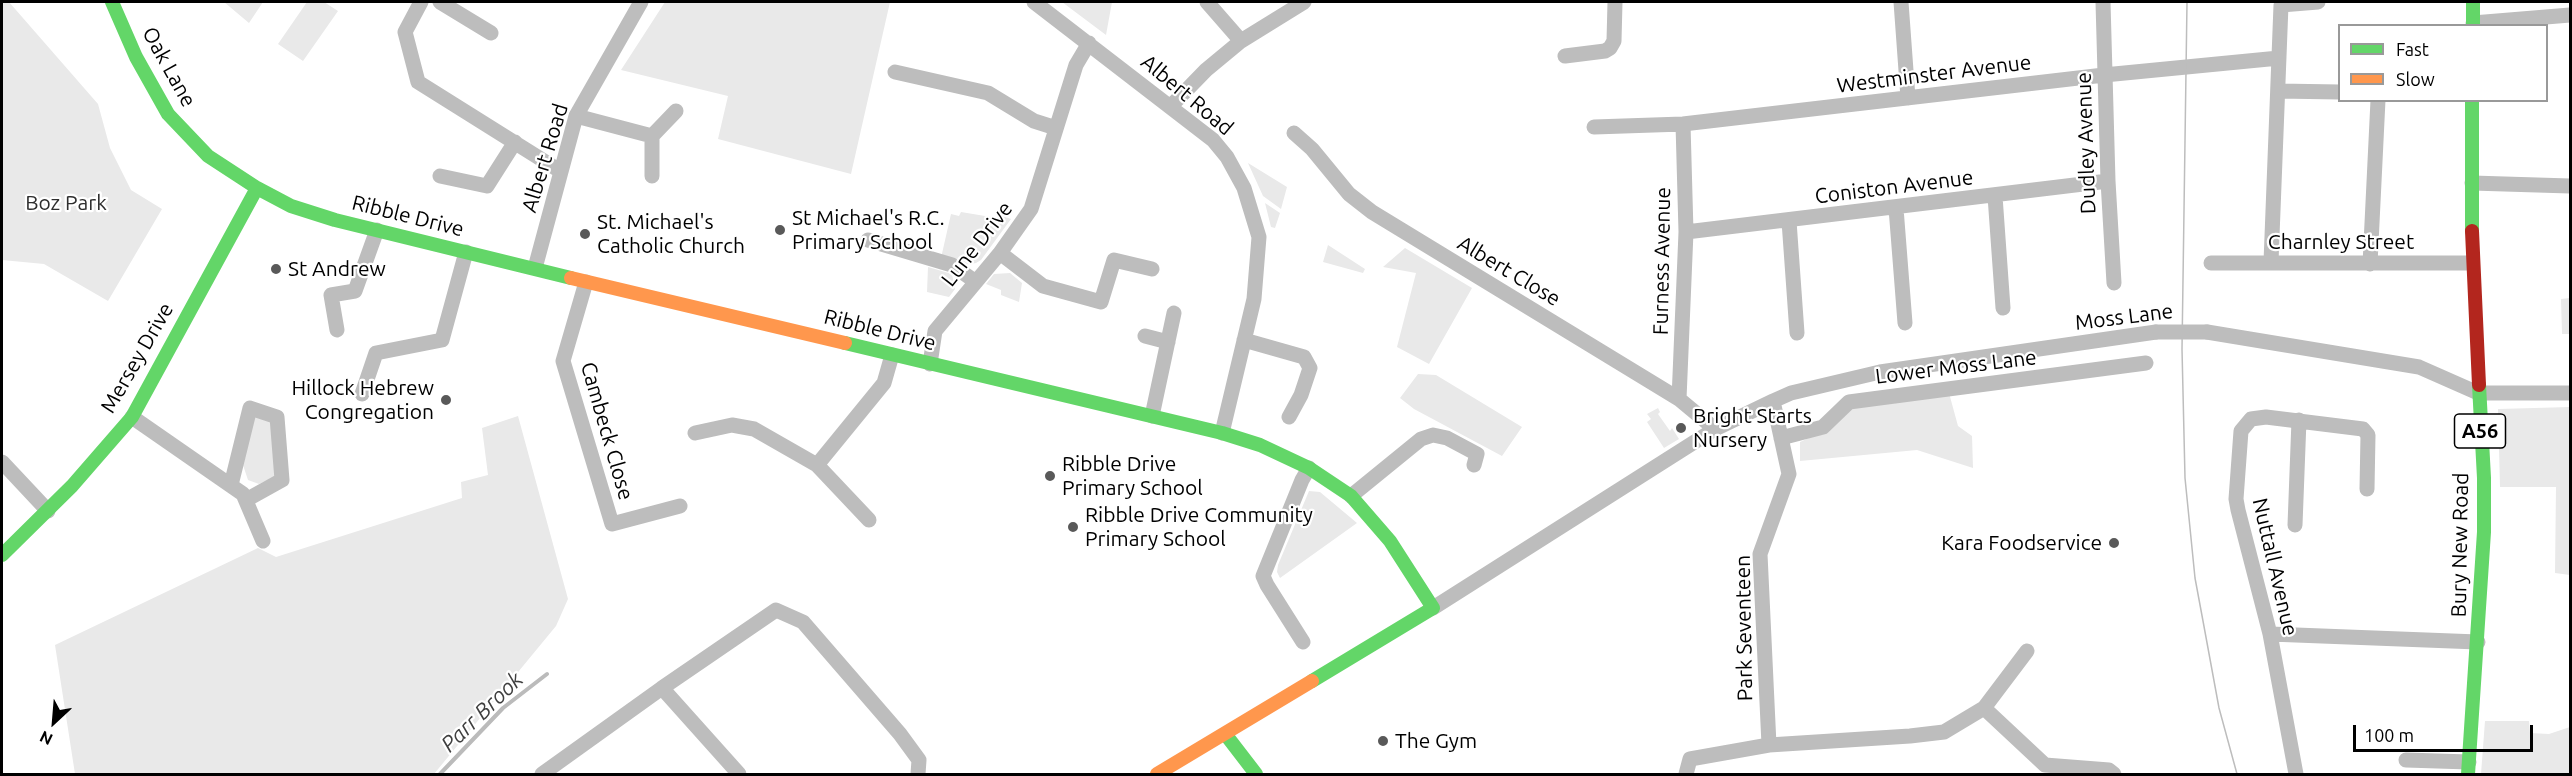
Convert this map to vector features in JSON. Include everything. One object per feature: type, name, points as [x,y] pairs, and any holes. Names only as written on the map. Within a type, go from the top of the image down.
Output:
[{"type":"main road","name":"Oak Lane","points":[[112,2],[136,57],[168,114],[208,156],[257,188]]},
{"type":"main road","points":[[2473,2],[2474,24]]},
{"type":"main road","name":"Bury New Road","points":[[2469,768],[2484,522],[2472,262],[2472,102]]},
{"type":"main road","name":"Ribble Drive","points":[[257,188],[291,206],[377,230],[1222,433],[1260,445],[1309,468],[1351,496],[1390,542],[1433,608]]},
{"type":"main road","name":"Mersey Drive","points":[[2,555],[48,511],[132,417],[257,188]]},
{"type":"main road","points":[[1157,774],[1226,735],[1433,608]]},
{"type":"main road","points":[[1226,735],[1256,774]]},
{"type":"street","points":[[421,2],[405,32],[418,82],[560,171]]},
{"type":"street","points":[[440,2],[491,33]]},
{"type":"street","name":"Albert Road","points":[[1034,2],[1213,140],[1227,157],[1244,188],[1259,237],[1254,299],[1222,433]]},
{"type":"street","points":[[1207,2],[1241,41]]},
{"type":"street","points":[[1171,106],[1206,70],[1241,41],[1304,2]]},
{"type":"street","points":[[1565,56],[1605,51],[1610,48],[1614,41],[1615,2]]},
{"type":"street","points":[[1901,2],[1908,98]]},
{"type":"street","name":"Dudley Avenue","points":[[2103,2],[2108,181],[2114,283]]},
{"type":"street","points":[[2271,262],[2281,5],[2318,2]]},
{"type":"street","name":"Albert Road","points":[[535,268],[576,116],[637,3]]},
{"type":"street","points":[[2474,24],[2571,15]]},
{"type":"street","name":"Lune Drive","points":[[930,364],[935,331],[1000,253],[1031,209],[1076,65],[1089,44]]},
{"type":"street","name":"Westminster Avenue","points":[[1594,128],[1683,124],[2104,75],[2279,58]]},
{"type":"street","points":[[895,72],[988,93],[1034,121],[1056,128]]},
{"type":"street","points":[[2278,91],[2338,92]]},
{"type":"street","points":[[2370,264],[2378,102]]},
{"type":"street","points":[[652,177],[652,136],[675,111]]},
{"type":"street","points":[[576,116],[652,136]]},
{"type":"street","name":"Furness Avenue","points":[[1679,399],[1686,232],[1683,124]]},
{"type":"street","name":"Albert Close","points":[[1294,133],[1312,149],[1350,194],[1372,212],[1679,399],[1715,429]]},
{"type":"street","points":[[440,176],[487,186],[515,142]]},
{"type":"street","name":"Coniston Avenue","points":[[1686,232],[2108,181]]},
{"type":"street","points":[[2472,183],[2571,186]]},
{"type":"street","points":[[1995,196],[2003,308]]},
{"type":"street","points":[[1896,208],[1905,323]]},
{"type":"street","points":[[1789,221],[1797,333]]},
{"type":"street","points":[[337,330],[331,295],[355,291],[377,230]]},
{"type":"street","points":[[868,240],[952,265],[976,282]]},
{"type":"street","points":[[362,394],[376,353],[442,340],[466,252]]},
{"type":"street","points":[[1000,253],[1043,286],[1101,302],[1114,261],[1152,269]]},
{"type":"street","name":"Charnley Street","points":[[2211,263],[2472,262]]},
{"type":"street","name":"Cambeck Close","points":[[586,282],[563,361],[612,524],[680,506]]},
{"type":"street","points":[[1152,416],[1174,313]]},
{"type":"street","name":"Moss Lane","points":[[1773,401],[1791,393],[1880,372],[2156,332],[2207,332],[2419,367],[2478,393]]},
{"type":"street","points":[[1145,336],[1168,342]]},
{"type":"street","points":[[1244,340],[1304,357],[1310,368],[1301,394],[1289,417]]},
{"type":"street","points":[[816,465],[884,383],[892,355]]},
{"type":"street","name":"Lower Moss Lane","points":[[1781,438],[1823,428],[1849,402],[2146,363]]},
{"type":"street","points":[[2478,393],[2571,393]]},
{"type":"street","points":[[1433,608],[1715,429],[1773,401]]},
{"type":"street","name":"Park Seventeen","points":[[1769,745],[1760,554],[1789,474],[1773,401]]},
{"type":"street","points":[[231,485],[250,408],[277,417],[282,480],[246,500]]},
{"type":"street","points":[[132,417],[243,494],[263,541]]},
{"type":"street","name":"Nuttall Avenue","points":[[2296,774],[2270,634],[2238,510],[2239,436],[2247,423],[2257,418],[2299,420],[2363,429],[2368,435],[2367,489]]},
{"type":"street","name":"Nuttall Avenue","points":[[2299,420],[2299,518]]},
{"type":"street","points":[[694,433],[732,425],[754,429],[816,465],[869,520]]},
{"type":"street","points":[[1351,496],[1421,439],[1433,435],[1447,438],[1477,454],[1474,465]]},
{"type":"street","points":[[2,462],[48,511]]},
{"type":"street","points":[[1303,642],[1263,576],[1309,468]]},
{"type":"street","points":[[548,772],[662,688],[776,610],[803,622],[900,734],[919,760],[918,774]]},
{"type":"street","points":[[2270,634],[2478,642]]},
{"type":"street","points":[[1686,774],[1690,759],[1769,745],[1944,732],[1984,708],[2027,651]]},
{"type":"street","points":[[662,688],[739,774]]},
{"type":"street","points":[[1984,708],[2045,765],[2109,770],[2114,774]]},
{"type":"street","points":[[2406,760],[2469,768]]},
{"type":"green space","name":"Boz Park","points":[[2,2],[9,2],[98,104],[110,148],[131,190],[162,209],[108,301],[44,264],[2,260]]},
{"type":"green space","points":[[224,2],[263,2],[249,23]]},
{"type":"green space","points":[[307,2],[324,2],[338,11],[303,61],[278,44]]},
{"type":"green space","points":[[665,2],[890,2],[851,174],[718,139],[728,96],[621,70]]},
{"type":"green space","points":[[1062,2],[1112,2],[1106,35]]},
{"type":"green space","points":[[1248,163],[1287,187],[1281,209],[1263,196]]},
{"type":"green space","points":[[1265,203],[1280,213],[1275,228],[1271,227]]},
{"type":"green space","points":[[961,212],[997,218],[1000,215],[1011,219],[981,260],[976,263],[964,265],[941,258],[951,214],[959,216]]},
{"type":"green space","points":[[1328,245],[1365,269],[1363,273],[1323,262]]},
{"type":"green space","points":[[1405,248],[1472,288],[1429,364],[1397,347],[1416,273],[1383,267]]},
{"type":"green space","points":[[928,267],[952,274],[955,289],[949,297],[927,292]]},
{"type":"green space","points":[[1010,273],[1022,283],[1019,302],[1001,295],[1001,290],[986,284],[994,274]]},
{"type":"green space","points":[[2570,298],[2570,334],[2562,334],[2561,299]]},
{"type":"green space","points":[[1418,374],[1436,375],[1522,427],[1502,456],[1414,409],[1400,398]]},
{"type":"green space","points":[[1949,393],[1958,426],[1972,436],[1973,468],[1917,450],[1800,461],[1800,442],[1826,430],[1854,407]]},
{"type":"green space","points":[[2570,407],[2570,575],[2555,573],[2556,487],[2500,487],[2498,409]]},
{"type":"green space","points":[[1658,408],[1660,412],[1658,414],[1679,439],[1664,448],[1647,422],[1651,419],[1647,414]]},
{"type":"green space","points":[[518,416],[568,599],[556,626],[434,774],[75,774],[55,645],[258,548],[276,557],[462,498],[461,482],[488,475],[482,428]]},
{"type":"green space","points":[[254,418],[273,421],[278,475],[259,484],[248,480],[243,465]]},
{"type":"green space","points":[[1309,491],[1320,492],[1357,523],[1280,578],[1277,572],[1278,565]]},
{"type":"green space","points":[[2485,721],[2529,721],[2530,733],[2549,734],[2570,727],[2570,774],[2481,774]]},
{"type":"waterway","name":"Parr Brook","points":[[440,774],[503,708],[547,674]]},
{"type":"tram line","points":[[2187,2],[2182,349],[2185,478],[2195,578],[2219,708],[2237,774]]},
{"type":"traffic: fast","points":[[112,2],[136,57],[168,114],[208,156],[257,188],[291,206],[335,220],[571,278]]},
{"type":"traffic: fast","points":[[2473,2],[2473,24]]},
{"type":"traffic: fast","points":[[2472,102],[2472,231]]},
{"type":"traffic: fast","points":[[2,555],[72,486],[132,417],[257,188]]},
{"type":"traffic: fast","points":[[845,343],[1222,433],[1260,445],[1309,468],[1351,496],[1390,541],[1433,608],[1312,681]]},
{"type":"traffic: fast","points":[[2468,774],[2484,532],[2484,478],[2479,385]]},
{"type":"traffic: fast","points":[[1226,735],[1256,774]]},
{"type":"traffic: slow","points":[[571,278],[845,343]]},
{"type":"traffic: slow","points":[[1157,774],[1312,681]]},
{"type":"traffic: jam","points":[[2472,231],[2479,385]]},
{"type":"place","name":"St Michael's R.C. Primary School","points":[[780,230]]},
{"type":"place","name":"St. Michael's Catholic Church","points":[[585,234]]},
{"type":"place","name":"St Andrew","points":[[276,269]]},
{"type":"place","name":"Hillock Hebrew Congregation","points":[[446,400]]},
{"type":"place","name":"Bright Starts Nursery","points":[[1681,428]]},
{"type":"place","name":"Ribble Drive Primary School","points":[[1050,476]]},
{"type":"place","name":"Ribble Drive Community Primary School","points":[[1073,527]]},
{"type":"place","name":"Kara Foodservice","points":[[2114,543]]},
{"type":"place","name":"The Gym","points":[[1383,741]]}]
